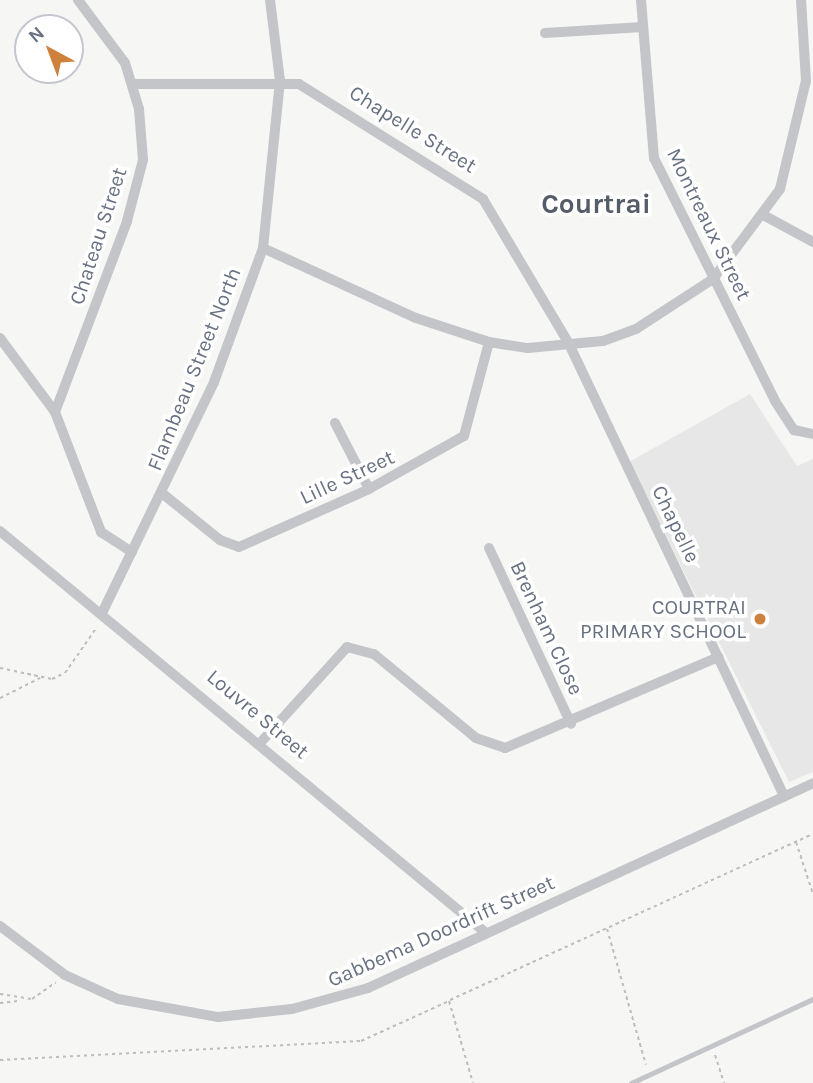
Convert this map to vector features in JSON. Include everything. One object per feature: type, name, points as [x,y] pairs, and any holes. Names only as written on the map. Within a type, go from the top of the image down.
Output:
[{"type":"street","name":"Chateau Street","points":[[55,412],[136,191],[142,134],[133,84],[104,26],[78,0]]},
{"type":"street","name":"Flambeau Street North","points":[[102,613],[163,494],[214,383],[262,248],[280,81],[270,0]]},
{"type":"street","name":"Montreaux Street","points":[[641,0],[650,146],[713,279],[788,424],[812,437]]},
{"type":"street","points":[[262,248],[438,327],[489,342],[528,348],[569,345],[636,329],[713,279],[765,216],[791,160],[809,81],[801,0]]},
{"type":"street","points":[[545,33],[643,27]]},
{"type":"street","name":"Chapelle Street","points":[[133,84],[280,81],[313,91],[483,199],[569,345]]},
{"type":"street","points":[[765,216],[813,242]]},
{"type":"street","points":[[0,338],[55,412],[101,532],[132,552]]},
{"type":"street","name":"Lille Street","points":[[163,494],[220,540],[239,547],[369,489],[464,436],[489,342]]},
{"type":"street","name":"Chapelle","points":[[569,345],[783,796]]},
{"type":"street","points":[[335,424],[369,489]]},
{"type":"street","name":"Louvre Street","points":[[0,531],[261,742],[486,933]]},
{"type":"street","name":"Brenham Close","points":[[489,548],[571,724]]},
{"type":"street","points":[[261,742],[330,660],[355,646],[494,748],[571,724],[719,657]]},
{"type":"street","name":"Gabbema Doordrift Street","points":[[0,926],[65,975],[154,1009],[251,1016],[333,1000],[813,783]]},
{"type":"lane","points":[[631,1083],[813,999]]},
{"type":"path","points":[[0,698],[41,678],[65,673],[102,613]]},
{"type":"path","points":[[0,668],[41,678]]},
{"type":"path","points":[[0,1060],[361,1041],[813,834]]},
{"type":"path","points":[[796,841],[813,894]]},
{"type":"path","points":[[607,928],[648,1075]]},
{"type":"path","points":[[0,1003],[19,1001],[65,975]]},
{"type":"path","points":[[0,994],[19,1001]]},
{"type":"path","points":[[449,1001],[473,1083]]},
{"type":"path","points":[[712,1044],[723,1083]]},
{"type":"shaded area","name":"COURTRAI PRIMARY SCHOOL","points":[[750,394],[797,466],[813,459],[813,772],[789,782],[629,462]]},
{"type":"place","name":"COURTRAI PRIMARY SCHOOL","points":[[760,619]]},
{"type":"district","name":"Courtrai","points":[[596,204]]}]
